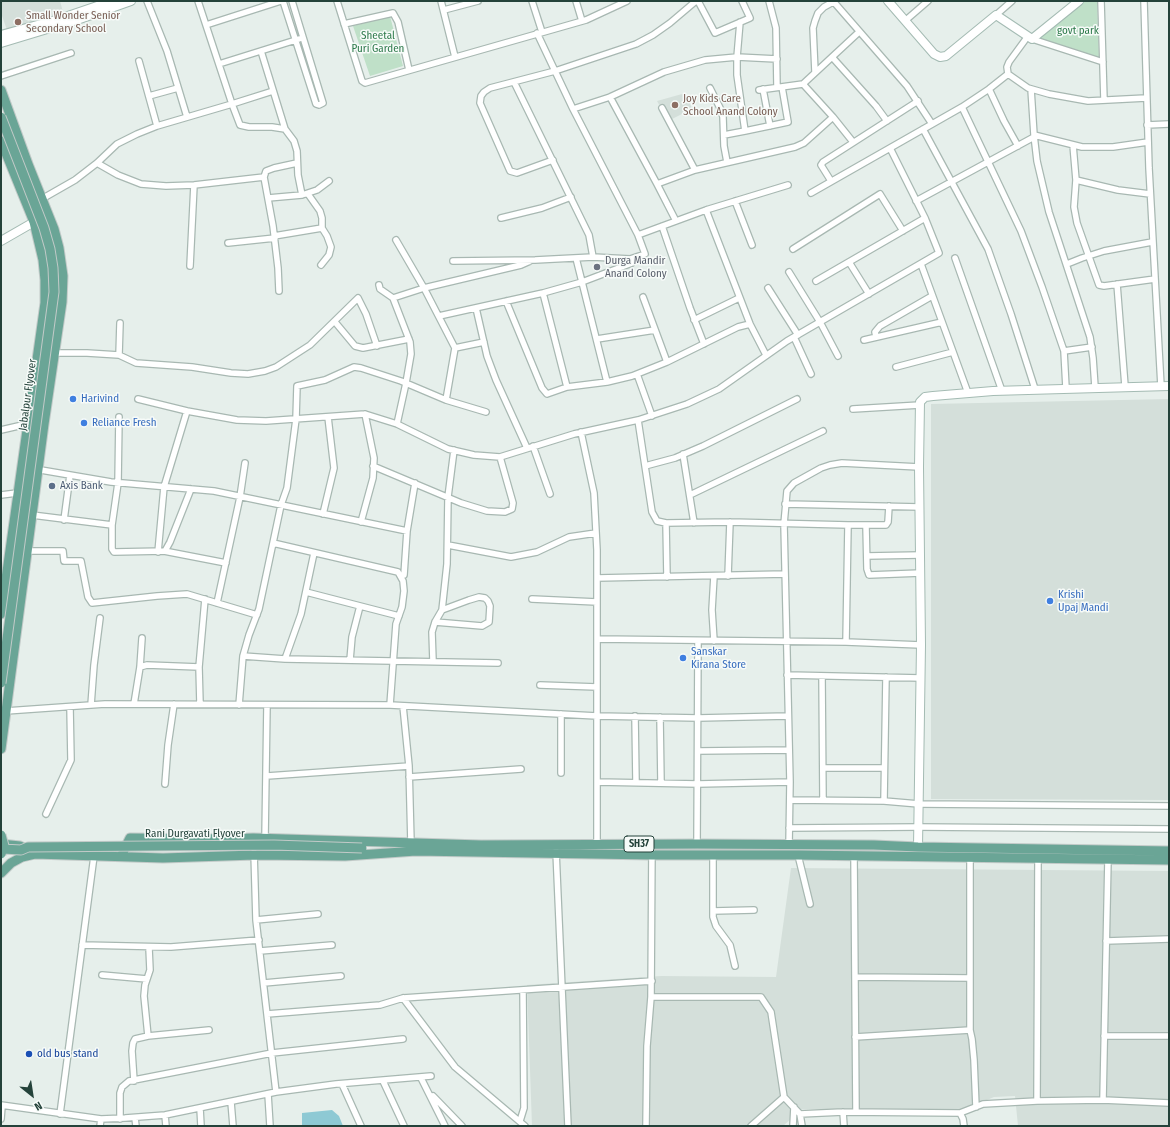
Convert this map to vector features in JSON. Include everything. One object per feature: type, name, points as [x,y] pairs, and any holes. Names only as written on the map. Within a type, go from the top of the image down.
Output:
[{"type":"main road","points":[[1,90],[49,217],[59,248],[63,276],[62,302],[26,555],[1,749]]},
{"type":"main road","name":"Jabalpur Flyover","points":[[1,117],[46,235],[53,268],[54,292],[1,683]]},
{"type":"main road","points":[[1,140],[34,222],[45,280],[45,303],[17,492],[5,558],[1,614]]},
{"type":"main road","name":"SH37","points":[[120,857],[130,838],[265,838],[556,849],[597,844],[697,844],[874,845],[1169,851]]},
{"type":"main road","name":"Rani Durgavati Flyover","points":[[362,848],[382,842]]},
{"type":"main road","name":"Rani Durgavati Flyover","points":[[2,846],[21,850],[32,850],[274,845],[362,848],[378,854]]},
{"type":"main road","points":[[1,873],[16,860],[22,858],[32,850],[94,856],[185,858],[255,855],[346,856],[416,851],[556,849],[652,855],[854,855],[1169,860]]},
{"type":"street","points":[[1,35],[59,19],[112,1]]},
{"type":"street","points":[[1,43],[77,20],[131,1]]},
{"type":"street","points":[[147,1],[167,51],[187,117]]},
{"type":"street","points":[[198,1],[240,125],[285,129]]},
{"type":"street","points":[[206,25],[282,1],[316,104],[319,105],[323,103],[292,1]]},
{"type":"street","points":[[337,1],[362,81],[365,82],[582,21],[618,3],[627,1]]},
{"type":"street","points":[[441,1],[455,57]]},
{"type":"street","points":[[444,10],[478,1]]},
{"type":"street","points":[[453,260],[532,260],[594,257],[635,258],[645,254],[638,235],[555,71],[539,32],[532,1]]},
{"type":"street","points":[[576,1],[582,21]]},
{"type":"street","points":[[553,160],[517,173],[510,171],[480,103],[481,96],[484,92],[490,88],[555,71],[636,44],[659,31],[697,1],[715,33],[750,18],[742,1]]},
{"type":"street","points":[[724,135],[788,122],[780,87],[776,28],[769,1]]},
{"type":"street","points":[[888,1],[934,54],[940,58],[946,56],[1012,1]]},
{"type":"street","points":[[906,20],[928,1]]},
{"type":"street","points":[[1079,1],[1030,37],[1009,62],[1007,67],[1008,74],[1028,88],[1049,94],[1088,101],[1146,98]]},
{"type":"street","points":[[1101,1],[1104,100]]},
{"type":"street","points":[[918,847],[921,678],[920,402],[925,398],[968,393],[1035,389],[1165,386],[1152,242],[1146,98],[1144,1]]},
{"type":"street","points":[[815,72],[813,28],[818,13],[824,7],[833,2],[907,86],[932,124]]},
{"type":"street","points":[[344,24],[393,13],[398,22],[409,70]]},
{"type":"street","points":[[996,15],[1030,37],[1103,62]]},
{"type":"street","points":[[740,22],[737,57],[737,85],[745,131]]},
{"type":"street","points":[[770,126],[761,89],[803,84],[859,32]]},
{"type":"street","points":[[219,64],[303,38]]},
{"type":"street","points":[[262,51],[285,129],[294,141],[297,151],[298,175],[305,194],[320,211],[322,228],[328,236],[331,247],[329,255],[321,265]]},
{"type":"street","points":[[1,76],[71,53]]},
{"type":"street","points":[[573,109],[610,97],[664,72],[705,60],[737,57],[777,59]]},
{"type":"street","points":[[832,57],[888,121]]},
{"type":"street","points":[[139,61],[157,126]]},
{"type":"street","points":[[811,193],[962,107],[1008,74]]},
{"type":"street","points":[[514,82],[589,235],[594,257]]},
{"type":"street","points":[[803,84],[853,142]]},
{"type":"street","points":[[149,96],[178,88]]},
{"type":"street","points":[[710,88],[724,117],[727,162]]},
{"type":"street","points":[[989,89],[1018,146]]},
{"type":"street","points":[[1031,89],[1037,161],[1049,212],[1090,337],[1095,387]]},
{"type":"street","points":[[27,206],[76,180],[117,144],[137,134],[157,126],[273,91]]},
{"type":"street","points":[[610,97],[676,221]]},
{"type":"street","points":[[830,182],[821,165],[823,162],[918,102]]},
{"type":"street","points":[[962,107],[1021,231],[1045,294],[1064,351],[1066,388]]},
{"type":"street","points":[[662,108],[694,170]]},
{"type":"street","points":[[657,184],[694,170],[795,147],[804,143],[833,117]]},
{"type":"street","points":[[1147,125],[1169,124]]},
{"type":"street","points":[[923,129],[988,249],[1035,389]]},
{"type":"street","points":[[916,201],[1034,136],[1082,147],[1113,147],[1148,142]]},
{"type":"street","points":[[1074,145],[1076,180],[1074,207],[1077,223],[1099,285],[1104,286],[1155,279]]},
{"type":"street","points":[[138,399],[187,411],[238,420],[266,421],[366,414],[397,424],[448,449],[474,455],[500,457],[581,432],[638,420],[688,404],[719,389],[766,355],[796,336],[939,253],[925,218],[890,148]]},
{"type":"street","points":[[97,163],[118,176],[141,184],[166,186],[194,185],[264,177]]},
{"type":"street","points":[[279,291],[275,237],[264,177],[266,170],[297,163]]},
{"type":"street","points":[[1076,180],[1118,190],[1150,194]]},
{"type":"street","points":[[268,198],[305,194],[317,190],[329,181]]},
{"type":"street","points":[[190,266],[194,185]]},
{"type":"street","points":[[638,235],[706,210],[788,185]]},
{"type":"street","points":[[794,249],[880,194],[903,231]]},
{"type":"street","points":[[501,218],[542,208],[571,197]]},
{"type":"street","points":[[734,201],[752,245]]},
{"type":"street","points":[[706,210],[739,298],[766,355]]},
{"type":"street","points":[[1,241],[34,222],[49,217]]},
{"type":"street","points":[[816,281],[925,218]]},
{"type":"street","points":[[662,226],[694,320],[704,344]]},
{"type":"street","points":[[228,243],[275,237],[322,228]]},
{"type":"street","points":[[396,240],[424,288],[455,348],[446,400]]},
{"type":"street","points":[[1067,264],[1104,251],[1152,242]]},
{"type":"street","points":[[576,258],[607,382]]},
{"type":"street","points":[[439,316],[543,293],[582,282],[632,263],[635,258]]},
{"type":"street","points":[[955,258],[1002,391]]},
{"type":"street","points":[[393,298],[424,288],[521,265],[532,260]]},
{"type":"street","points":[[849,262],[869,294]]},
{"type":"street","points":[[921,264],[968,393]]},
{"type":"street","points":[[789,272],[820,322],[838,356]]},
{"type":"street","points":[[1117,284],[1125,386]]},
{"type":"street","points":[[379,285],[380,289],[393,298],[409,339],[411,354],[397,424]]},
{"type":"street","points":[[768,288],[796,336],[811,374]]},
{"type":"street","points":[[543,293],[567,388]]},
{"type":"street","points":[[876,337],[875,332],[880,326],[932,296]]},
{"type":"street","points":[[643,297],[667,362]]},
{"type":"street","points":[[55,353],[119,355],[136,363],[192,367],[231,373],[254,373],[276,367],[310,345],[358,298],[366,314],[377,346]]},
{"type":"street","points":[[694,320],[739,298]]},
{"type":"street","points":[[506,301],[544,392],[547,394],[567,388],[607,382],[637,374],[667,362],[738,327],[750,324]]},
{"type":"street","points":[[476,308],[484,342],[496,380],[527,448]]},
{"type":"street","points":[[335,322],[355,346],[363,348],[409,339]]},
{"type":"street","points":[[864,340],[942,322]]},
{"type":"street","points":[[119,355],[120,323]]},
{"type":"street","points":[[597,339],[655,330]]},
{"type":"street","points":[[455,348],[484,342]]},
{"type":"street","points":[[1064,351],[1092,347]]},
{"type":"street","points":[[896,367],[953,352]]},
{"type":"street","points":[[239,705],[243,656],[259,609],[281,505],[287,488],[296,419],[297,386],[325,380],[354,367],[406,383],[446,400],[486,412]]},
{"type":"street","points":[[637,374],[652,416]]},
{"type":"street","points":[[645,466],[704,446],[797,399]]},
{"type":"street","points":[[852,409],[920,405]]},
{"type":"street","points":[[161,551],[164,487],[187,411]]},
{"type":"street","points":[[361,522],[373,478],[374,458],[366,414]]},
{"type":"street","points":[[119,417],[118,483],[112,525],[112,549],[114,552],[161,551],[226,564]]},
{"type":"street","points":[[324,514],[334,468],[328,417]]},
{"type":"street","points":[[638,420],[652,512],[657,521],[666,523],[730,522],[866,526],[886,525],[888,522],[889,506]]},
{"type":"street","points":[[1,430],[27,424]]},
{"type":"street","points":[[690,495],[823,431]]},
{"type":"street","points":[[581,432],[594,493],[596,533],[597,844]]},
{"type":"street","points":[[533,446],[550,494]]},
{"type":"street","points":[[433,661],[432,632],[442,610],[448,564],[448,497],[454,450]]},
{"type":"street","points":[[683,454],[694,523]]},
{"type":"street","points":[[373,466],[461,503],[487,511],[505,512],[512,510],[512,502],[500,457]]},
{"type":"street","points":[[217,603],[240,497],[245,463]]},
{"type":"street","points":[[789,845],[790,782],[784,524],[786,491],[811,473],[830,465],[842,463],[920,467]]},
{"type":"street","points":[[21,466],[118,483],[214,492],[407,531]]},
{"type":"street","points":[[64,520],[70,475]]},
{"type":"street","points":[[404,575],[407,531],[415,483]]},
{"type":"street","points":[[161,551],[170,542],[190,489]]},
{"type":"street","points":[[1,495],[17,492]]},
{"type":"street","points":[[785,504],[920,507]]},
{"type":"street","points":[[32,515],[112,525]]},
{"type":"street","points":[[728,576],[730,522]]},
{"type":"street","points":[[666,523],[667,577]]},
{"type":"street","points":[[846,642],[848,525]]},
{"type":"street","points":[[866,526],[867,572],[869,575],[920,573]]},
{"type":"street","points":[[448,545],[511,557],[537,552],[569,536],[596,533]]},
{"type":"street","points":[[273,543],[398,572],[403,581],[404,591],[396,624],[390,705]]},
{"type":"street","points":[[5,558],[63,551],[64,561],[81,561],[88,597],[92,603],[150,596],[187,594],[257,615]]},
{"type":"street","points":[[285,659],[301,614],[314,553]]},
{"type":"street","points":[[867,556],[920,555]]},
{"type":"street","points":[[597,578],[785,574]]},
{"type":"street","points":[[714,576],[712,610],[714,641]]},
{"type":"street","points":[[306,592],[398,616]]},
{"type":"street","points":[[436,622],[482,626],[489,622],[490,606],[488,600],[485,598],[474,599],[442,610]]},
{"type":"street","points":[[200,704],[199,667],[205,599]]},
{"type":"street","points":[[532,599],[597,602]]},
{"type":"street","points":[[350,660],[352,637],[360,606]]},
{"type":"street","points":[[92,705],[94,665],[100,618]]},
{"type":"street","points":[[134,704],[140,666],[142,638]]},
{"type":"street","points":[[597,640],[786,641],[921,645]]},
{"type":"street","points":[[697,844],[698,641]]},
{"type":"street","points":[[243,656],[285,659],[498,663]]},
{"type":"street","points":[[140,666],[199,667]]},
{"type":"street","points":[[787,675],[921,678]]},
{"type":"street","points":[[822,676],[824,768],[823,800]]},
{"type":"street","points":[[884,801],[886,677]]},
{"type":"street","points":[[540,685],[597,687]]},
{"type":"street","points":[[6,711],[92,705],[134,704],[390,705],[597,716],[698,718],[788,716]]},
{"type":"street","points":[[165,784],[168,745],[174,704]]},
{"type":"street","points":[[265,838],[267,705]]},
{"type":"street","points":[[403,706],[409,766],[411,843]]},
{"type":"street","points":[[46,814],[71,760],[70,707]]},
{"type":"street","points":[[561,714],[561,773]]},
{"type":"street","points":[[635,716],[636,782]]},
{"type":"street","points":[[660,717],[661,783]]},
{"type":"street","points":[[698,751],[789,750]]},
{"type":"street","points":[[267,776],[409,766]]},
{"type":"street","points":[[824,768],[884,768]]},
{"type":"street","points":[[409,777],[521,769]]},
{"type":"street","points":[[596,782],[698,784],[790,782]]},
{"type":"street","points":[[790,800],[884,801],[919,804],[1169,806]]},
{"type":"street","points":[[789,828],[919,827],[1169,829]]},
{"type":"street","points":[[253,838],[255,855],[256,920],[276,1092]]},
{"type":"street","points":[[646,1126],[646,1046],[652,981],[652,844]]},
{"type":"street","points":[[556,849],[568,1126]]},
{"type":"street","points":[[713,855],[714,922],[730,945],[735,966]]},
{"type":"street","points":[[798,855],[810,904]]},
{"type":"street","points":[[854,855],[856,1112]]},
{"type":"street","points":[[60,1114],[94,856]]},
{"type":"street","points":[[970,858],[970,1030],[974,1060],[976,1107]]},
{"type":"street","points":[[1037,1101],[1038,858]]},
{"type":"street","points":[[1103,1100],[1108,859]]},
{"type":"street","points":[[713,911],[754,910]]},
{"type":"street","points":[[256,920],[318,914]]},
{"type":"street","points":[[1106,941],[1169,939]]},
{"type":"street","points":[[82,945],[149,948],[259,940]]},
{"type":"street","points":[[260,951],[332,945]]},
{"type":"street","points":[[148,1036],[144,996],[150,970],[149,948]]},
{"type":"street","points":[[102,975],[147,979]]},
{"type":"street","points":[[264,983],[341,976]]},
{"type":"street","points":[[855,977],[970,978]]},
{"type":"street","points":[[267,1014],[380,1005],[403,998],[652,981]]},
{"type":"street","points":[[520,1120],[524,1108],[523,990]]},
{"type":"street","points":[[651,996],[761,997],[772,1012],[784,1097],[800,1114],[802,1126]]},
{"type":"street","points":[[403,998],[455,1067],[520,1120],[525,1126]]},
{"type":"street","points":[[134,1080],[132,1051],[133,1043],[139,1037],[209,1030]]},
{"type":"street","points":[[855,1036],[970,1030]]},
{"type":"street","points":[[1104,1036],[1169,1036]]},
{"type":"street","points":[[120,1118],[120,1092],[122,1087],[129,1081],[272,1053],[403,1039]]},
{"type":"street","points":[[1,1119],[1,1105],[101,1119],[135,1118],[165,1115],[276,1092],[431,1076]]},
{"type":"street","points":[[421,1078],[445,1126]]},
{"type":"street","points":[[383,1081],[404,1126]]},
{"type":"street","points":[[342,1084],[361,1126]]},
{"type":"street","points":[[428,1091],[462,1126]]},
{"type":"street","points":[[268,1094],[270,1126]]},
{"type":"street","points":[[751,1126],[784,1097]]},
{"type":"street","points":[[800,1114],[843,1112],[960,1113],[983,1104],[1037,1101],[1103,1100],[1169,1103]]},
{"type":"street","points":[[231,1102],[233,1126]]},
{"type":"street","points":[[793,1126],[794,1107]]},
{"type":"street","points":[[200,1108],[201,1126]]},
{"type":"street","points":[[843,1112],[844,1126]]},
{"type":"street","points":[[960,1113],[964,1126]]},
{"type":"street","points":[[165,1115],[166,1126]]},
{"type":"street","points":[[135,1118],[136,1126]]},
{"type":"street","points":[[100,1126],[101,1119]]},
{"type":"shaded area","name":"Small Wonder Senior Secondary School","points":[[1,1],[60,1],[63,12],[7,30],[1,13]]},
{"type":"shaded area","name":"Joy Kids Care School Anand Colony","points":[[682,94],[687,96],[692,109],[668,121],[657,101]]},
{"type":"shaded area","name":"Krishi Upaj Mandi","points":[[1169,399],[1169,800],[931,799],[931,404]]},
{"type":"shaded area","points":[[791,868],[1169,871],[1169,1126],[1018,1126],[1015,1096],[994,1097],[963,1110],[802,1109],[783,1126],[532,1126],[527,985],[661,976],[776,977]]},
{"type":"green space","name":"govt park","points":[[1085,1],[1097,1],[1099,58],[1037,39]]},
{"type":"green space","name":"Sheetal Puri Garden","points":[[390,16],[403,66],[370,76],[353,26]]},
{"type":"water","points":[[332,1110],[339,1116],[343,1126],[302,1126],[302,1113]]},
{"type":"place","name":"Small Wonder Senior Secondary School","points":[[18,22]]},
{"type":"place","name":"Joy Kids Care School Anand Colony","points":[[675,105]]},
{"type":"place","name":"Durga Mandir Anand Colony","points":[[597,267]]},
{"type":"place","name":"Harivind","points":[[73,399]]},
{"type":"place","name":"Reliance Fresh","points":[[84,423]]},
{"type":"place","name":"Axis Bank","points":[[52,486]]},
{"type":"place","name":"Krishi Upaj Mandi","points":[[1050,601]]},
{"type":"place","name":"Sanskar Kirana Store","points":[[683,658]]},
{"type":"place","name":"old bus stand","points":[[29,1054]]}]
